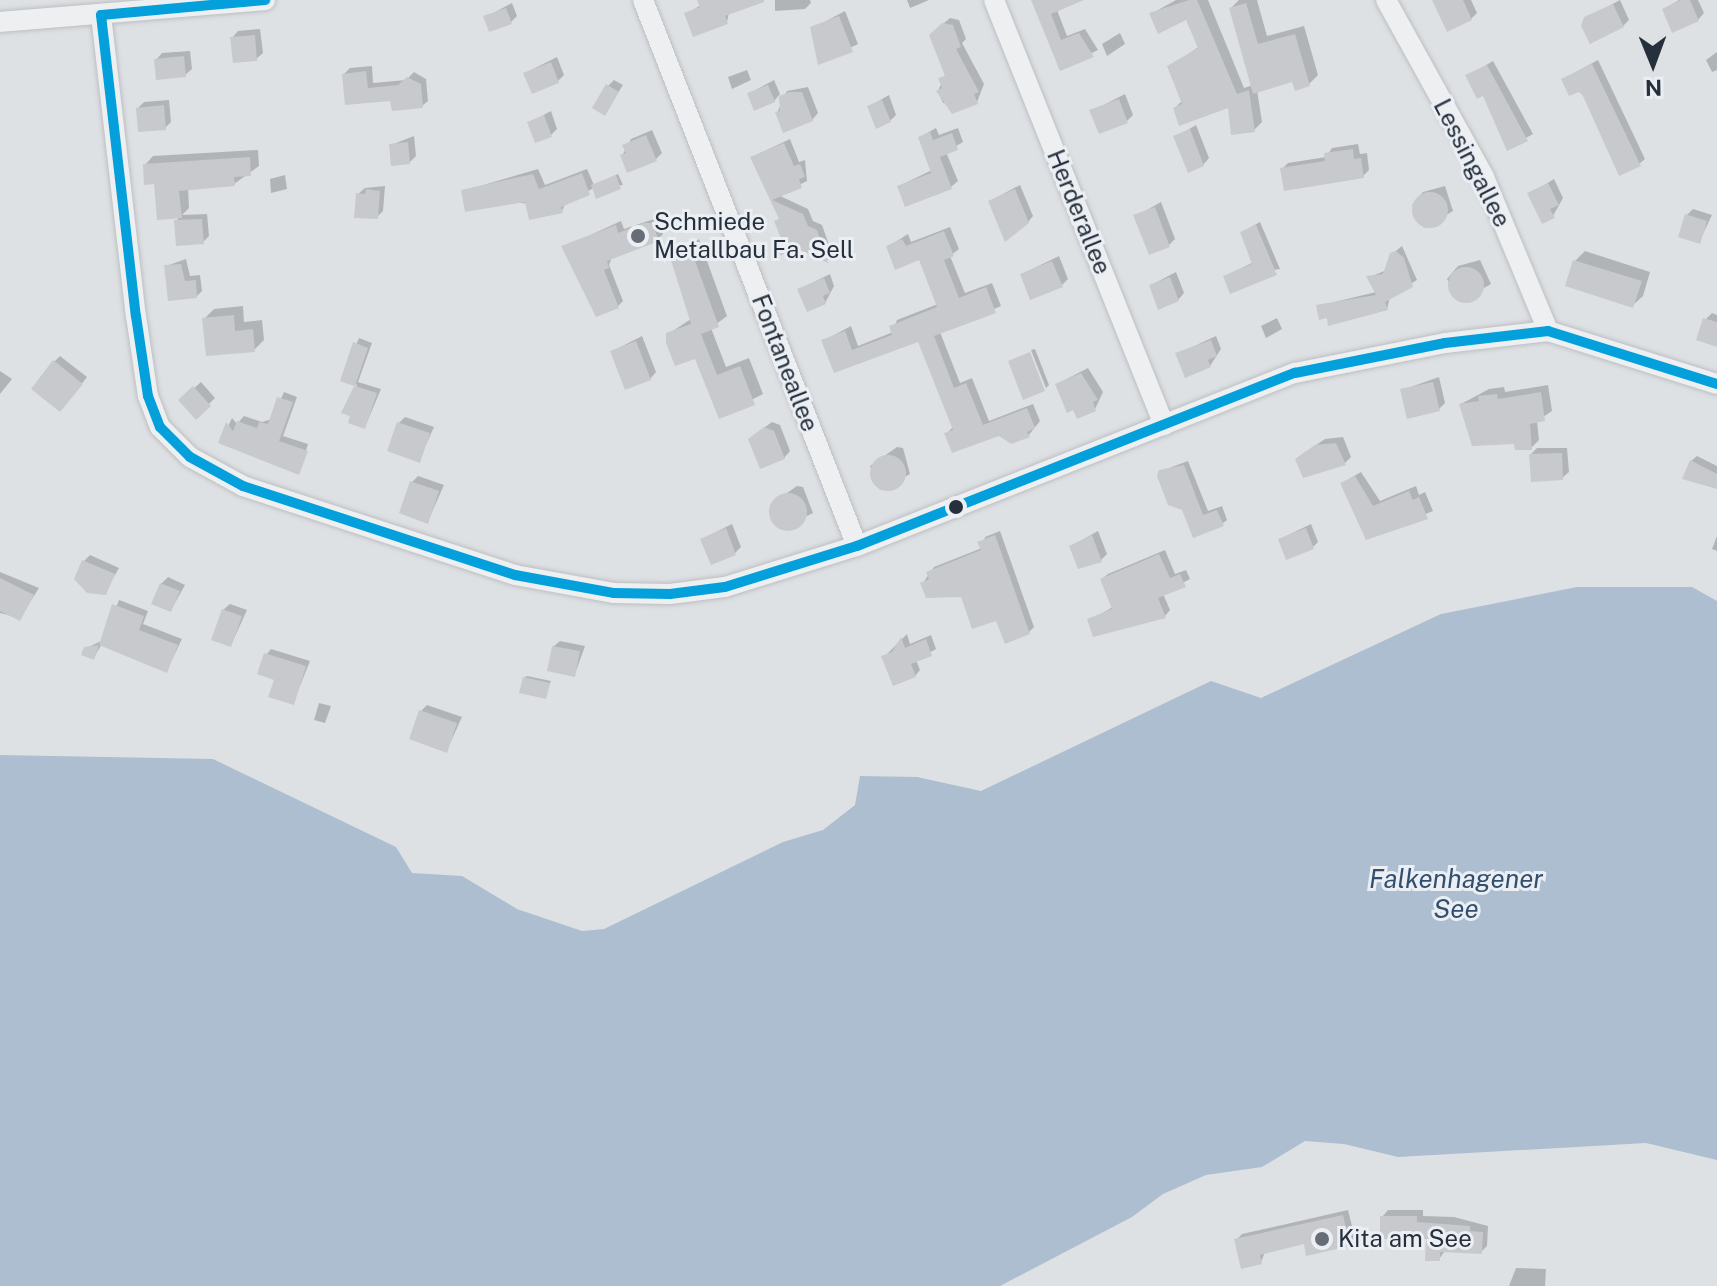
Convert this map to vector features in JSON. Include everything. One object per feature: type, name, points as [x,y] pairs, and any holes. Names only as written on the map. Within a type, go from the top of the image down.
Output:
[{"type":"street","points":[[0,22],[265,0]]},
{"type":"street","name":"Fontaneallee","points":[[643,0],[857,546]]},
{"type":"street","name":"Herderallee","points":[[994,0],[1164,425]]},
{"type":"street","name":"Lessingallee","points":[[1386,0],[1484,177],[1548,331]]},
{"type":"street","points":[[101,15],[148,396],[160,427],[190,457],[243,486],[515,575],[614,593],[670,594],[725,587],[857,546],[1295,373],[1445,343],[1548,331],[1717,384]]},
{"type":"water","name":"Falkenhagener See","points":[[1577,587],[1692,587],[1717,601],[1717,1160],[1646,1143],[1398,1157],[1344,1144],[1305,1141],[1262,1167],[1206,1175],[1163,1194],[1132,1217],[1000,1286],[0,1286],[0,755],[213,759],[396,847],[412,873],[462,876],[517,909],[582,931],[604,929],[783,842],[823,830],[855,805],[860,776],[917,777],[981,791],[1211,681],[1261,698],[1441,614]]},
{"type":"building","points":[[697,0],[764,2],[725,16],[728,24],[693,37],[684,13],[700,7]]},
{"type":"building","points":[[1031,0],[1084,0],[1051,14],[1061,40],[1079,33],[1094,57],[1060,71]]},
{"type":"building","points":[[1197,0],[1237,94],[1249,90],[1255,132],[1231,135],[1228,108],[1179,126],[1173,108],[1182,104],[1167,66],[1198,48],[1186,20],[1158,34],[1149,13]]},
{"type":"building","points":[[1432,0],[1463,0],[1472,20],[1447,32]]},
{"type":"building","points":[[1681,0],[1690,0],[1699,21],[1672,33],[1662,9]]},
{"type":"building","points":[[1246,3],[1258,44],[1295,34],[1310,86],[1295,91],[1292,82],[1253,94],[1229,8]]},
{"type":"building","points":[[1613,4],[1624,27],[1590,44],[1581,26],[1584,17]]},
{"type":"building","points":[[506,8],[512,24],[489,32],[483,16]]},
{"type":"building","points":[[839,16],[853,52],[818,65],[810,27]]},
{"type":"building","points":[[942,23],[953,25],[961,47],[956,49],[979,92],[974,94],[978,104],[952,114],[936,91],[942,88],[938,78],[945,76],[929,35]]},
{"type":"building","points":[[255,35],[257,61],[233,63],[230,37]]},
{"type":"building","points":[[184,56],[186,77],[156,80],[154,59]]},
{"type":"building","points":[[551,62],[559,83],[532,94],[523,73]]},
{"type":"building","points":[[1592,64],[1641,166],[1619,176],[1583,96],[1579,92],[1569,96],[1561,79]]},
{"type":"building","points":[[1487,65],[1528,141],[1507,151],[1483,96],[1477,99],[1465,75]]},
{"type":"building","points":[[366,71],[368,88],[398,85],[407,77],[421,84],[423,108],[392,111],[390,101],[345,105],[342,74]]},
{"type":"building","points":[[606,84],[619,92],[605,116],[592,108]]},
{"type":"building","points":[[768,85],[775,102],[754,111],[747,93]]},
{"type":"building","points":[[802,92],[813,121],[783,133],[775,112],[780,111],[779,96]]},
{"type":"building","points":[[1119,99],[1128,123],[1099,134],[1089,110]]},
{"type":"building","points":[[882,100],[891,122],[876,129],[867,106]]},
{"type":"building","points":[[164,105],[166,130],[138,132],[136,108]]},
{"type":"building","points":[[544,115],[552,137],[535,143],[527,122]]},
{"type":"building","points":[[1190,129],[1204,166],[1188,173],[1173,136]]},
{"type":"building","points":[[930,132],[933,140],[952,133],[958,150],[940,157],[952,189],[905,207],[897,186],[931,173],[918,137]]},
{"type":"building","points":[[646,135],[657,161],[627,173],[620,155],[626,153],[622,145]]},
{"type":"building","points":[[408,142],[410,164],[391,166],[389,144]]},
{"type":"building","points":[[784,143],[794,166],[800,164],[805,177],[799,179],[802,188],[772,200],[803,214],[808,226],[817,230],[828,263],[798,249],[778,256],[783,243],[774,221],[779,219],[750,157]]},
{"type":"building","points":[[1353,149],[1354,159],[1361,158],[1364,178],[1284,191],[1280,168],[1325,161],[1324,153]]},
{"type":"building","points":[[250,157],[251,176],[234,177],[235,186],[179,191],[182,218],[157,220],[154,184],[144,185],[143,164]]},
{"type":"building","points":[[582,173],[590,195],[561,207],[563,213],[529,220],[525,202],[465,212],[461,190],[533,174],[539,189]]},
{"type":"building","points":[[616,175],[621,189],[596,199],[591,185]]},
{"type":"building","points":[[1548,183],[1559,205],[1550,209],[1555,218],[1542,224],[1527,193]]},
{"type":"building","points":[[366,189],[380,191],[378,219],[354,218],[356,193],[365,194]]},
{"type":"building","points":[[1015,189],[1029,223],[1005,242],[988,201]]},
{"type":"building","points":[[1430,192],[1443,197],[1448,210],[1443,223],[1430,228],[1417,223],[1412,210],[1417,197]]},
{"type":"building","points":[[1155,207],[1170,247],[1149,255],[1133,215]]},
{"type":"building","points":[[1685,214],[1707,221],[1700,244],[1678,237]]},
{"type":"building","points":[[202,219],[204,244],[176,246],[174,220]]},
{"type":"building","points":[[652,223],[659,241],[607,261],[609,268],[604,270],[619,308],[596,317],[561,246],[616,225],[618,233]]},
{"type":"building","points":[[1256,225],[1277,275],[1230,294],[1223,276],[1252,264],[1240,232]]},
{"type":"building","points":[[944,231],[954,256],[944,260],[959,298],[986,287],[996,313],[934,336],[954,388],[966,383],[983,425],[1027,408],[1035,428],[1027,432],[1030,437],[1011,444],[999,436],[952,453],[944,433],[953,430],[918,342],[834,373],[821,340],[845,331],[852,350],[892,335],[889,326],[937,307],[919,260],[895,270],[886,246],[902,239],[906,246]]},
{"type":"building","points":[[690,247],[719,327],[701,334],[717,375],[740,366],[755,405],[719,419],[695,359],[675,366],[666,343],[666,333],[691,324],[669,254]]},
{"type":"building","points":[[1396,251],[1404,258],[1413,287],[1385,302],[1388,310],[1328,326],[1327,318],[1319,320],[1316,305],[1376,295],[1366,276],[1383,274],[1390,253]]},
{"type":"building","points":[[1573,260],[1642,281],[1633,308],[1565,286]]},
{"type":"building","points":[[1052,261],[1063,287],[1030,300],[1020,274]]},
{"type":"building","points":[[181,264],[185,281],[196,280],[197,298],[168,301],[164,265]]},
{"type":"building","points":[[1466,267],[1479,272],[1484,285],[1479,298],[1466,303],[1453,298],[1448,285],[1453,272]]},
{"type":"building","points":[[1170,277],[1179,301],[1158,310],[1149,285]]},
{"type":"building","points":[[824,278],[830,293],[823,296],[826,304],[807,312],[797,289]]},
{"type":"building","points":[[234,315],[235,331],[253,329],[255,352],[206,356],[202,318]]},
{"type":"building","points":[[1703,318],[1717,322],[1717,347],[1696,340]]},
{"type":"building","points":[[1211,340],[1217,356],[1208,360],[1211,367],[1185,378],[1175,353]]},
{"type":"building","points":[[636,341],[651,380],[625,390],[610,351]]},
{"type":"building","points":[[353,342],[368,348],[355,386],[377,393],[365,429],[348,423],[350,416],[341,413],[354,386],[340,381]]},
{"type":"building","points":[[1030,352],[1045,391],[1023,400],[1008,361]]},
{"type":"building","points":[[53,360],[83,384],[60,412],[31,389]]},
{"type":"building","points":[[1081,373],[1098,400],[1093,402],[1096,411],[1077,419],[1073,410],[1067,413],[1055,384]]},
{"type":"building","points":[[1433,382],[1440,411],[1407,419],[1400,389]]},
{"type":"building","points":[[193,386],[211,406],[196,420],[178,400]]},
{"type":"building","points":[[1541,392],[1545,421],[1530,424],[1532,450],[1515,450],[1514,444],[1472,446],[1459,404],[1479,401],[1478,396],[1497,394],[1498,399]]},
{"type":"building","points":[[277,397],[293,402],[279,441],[308,451],[299,475],[218,443],[226,422],[233,431],[237,421],[257,428],[259,422],[268,424]]},
{"type":"building","points":[[397,422],[430,433],[420,463],[387,451]]},
{"type":"building","points":[[764,427],[774,431],[785,459],[760,469],[748,439]]},
{"type":"building","points":[[1336,443],[1346,465],[1303,478],[1295,459],[1315,445]]},
{"type":"building","points":[[1562,453],[1563,480],[1531,482],[1529,454]]},
{"type":"building","points":[[888,455],[901,460],[906,473],[901,486],[888,491],[875,486],[870,473],[875,460]]},
{"type":"building","points":[[1690,460],[1717,474],[1717,489],[1682,479]]},
{"type":"building","points":[[1184,465],[1203,515],[1217,510],[1224,526],[1193,538],[1182,510],[1168,505],[1157,476],[1159,470]]},
{"type":"building","points":[[1355,476],[1373,506],[1409,491],[1413,500],[1419,497],[1428,519],[1366,540],[1340,483]]},
{"type":"building","points":[[410,481],[439,491],[428,524],[399,513]]},
{"type":"building","points":[[788,493],[801,499],[807,512],[801,525],[788,531],[775,525],[769,512],[775,499]]},
{"type":"building","points":[[726,528],[736,555],[711,565],[700,539]]},
{"type":"building","points":[[1306,528],[1314,549],[1286,560],[1278,539]]},
{"type":"building","points":[[995,535],[1030,634],[1005,644],[996,621],[972,629],[961,597],[926,598],[920,583],[929,579],[926,572],[981,550],[977,542]]},
{"type":"building","points":[[1092,535],[1102,562],[1078,569],[1069,546]]},
{"type":"building","points":[[1159,554],[1170,578],[1180,574],[1186,587],[1158,598],[1166,618],[1093,637],[1087,619],[1112,609],[1100,579]]},
{"type":"building","points":[[82,560],[115,574],[106,595],[87,593],[74,579]]},
{"type":"building","points":[[0,578],[34,595],[20,621],[0,611]]},
{"type":"building","points":[[160,583],[180,591],[171,612],[151,604]]},
{"type":"building","points":[[112,604],[144,616],[139,630],[178,645],[167,673],[99,645]]},
{"type":"building","points":[[222,609],[242,616],[231,647],[211,640]]},
{"type":"building","points":[[901,637],[905,648],[926,639],[932,656],[911,664],[916,677],[893,686],[881,656],[892,652]]},
{"type":"building","points":[[99,645],[94,660],[81,655],[84,647]]},
{"type":"building","points":[[552,646],[580,651],[575,677],[547,671]]},
{"type":"building","points":[[264,653],[306,666],[294,705],[268,697],[274,680],[257,674]]},
{"type":"building","points":[[523,677],[550,683],[546,699],[519,693]]},
{"type":"building","points":[[419,710],[457,723],[447,753],[409,739]]},
{"type":"building","points":[[1343,1215],[1350,1246],[1306,1256],[1304,1244],[1260,1255],[1262,1264],[1241,1269],[1234,1239]]},
{"type":"building","points":[[1380,1216],[1417,1216],[1417,1222],[1470,1226],[1470,1231],[1483,1232],[1482,1254],[1440,1252],[1440,1261],[1425,1261],[1426,1239],[1380,1239]]},
{"type":"transit line","points":[[101,15],[265,0]]},
{"type":"transit line","points":[[101,15],[136,316],[148,396],[160,427],[190,457],[243,486],[515,575],[614,593],[670,594],[725,587],[857,546],[1295,373],[1445,343],[1548,331],[1717,384]]},
{"type":"place","name":"Schmiede Metallbau Fa. Sell","points":[[638,236]]},
{"type":"place","name":"Kita am See","points":[[1322,1239]]}]
